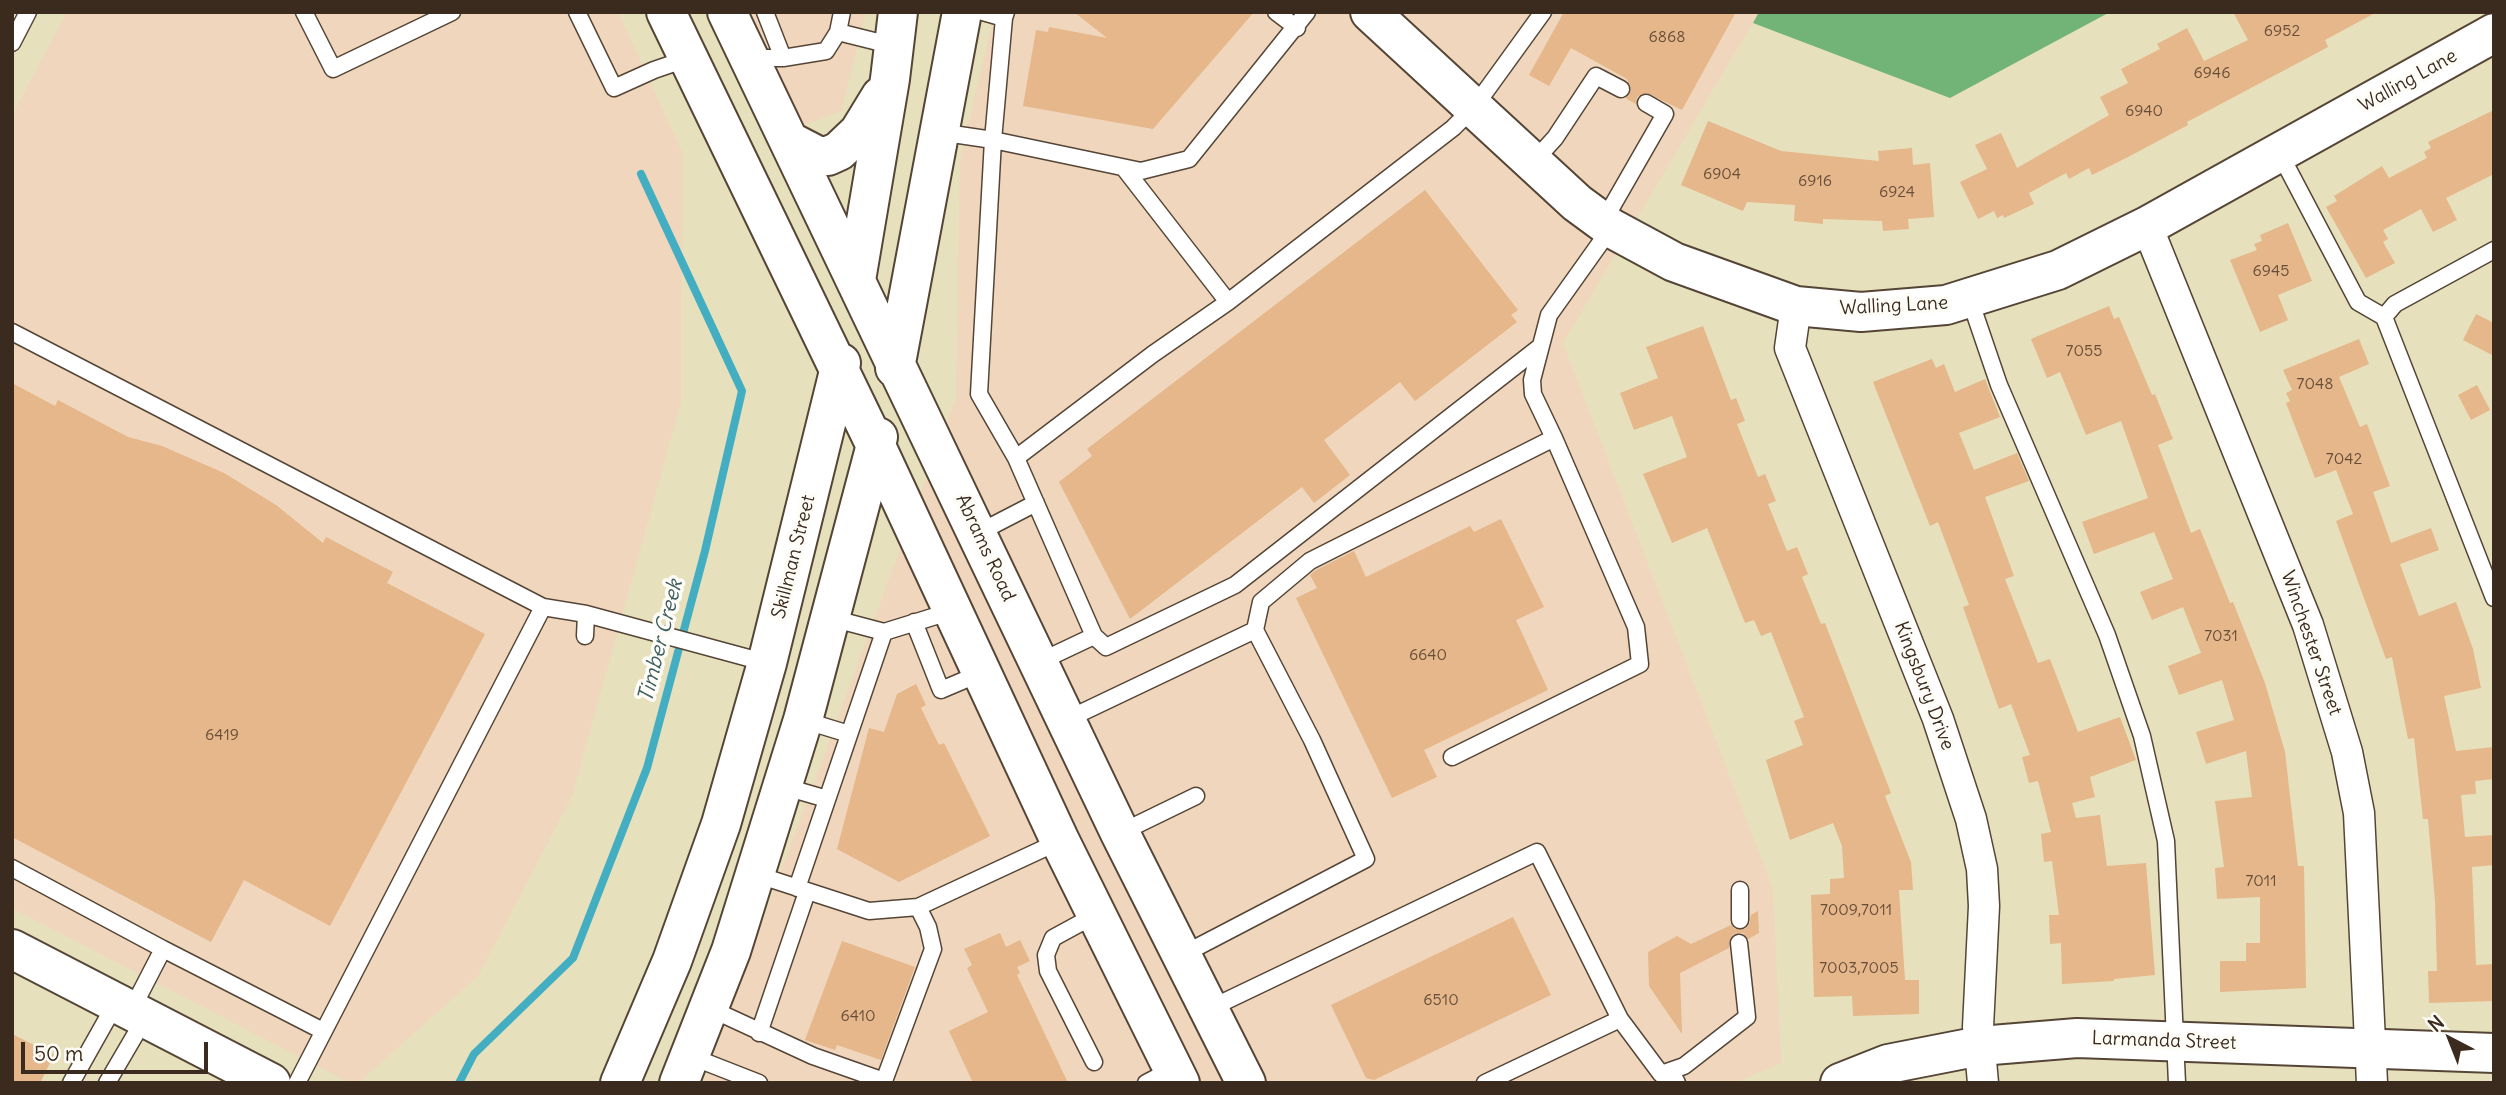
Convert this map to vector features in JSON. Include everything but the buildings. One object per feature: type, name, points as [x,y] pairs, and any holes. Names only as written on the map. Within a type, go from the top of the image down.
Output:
[{"type":"main road","points":[[666,12],[876,446],[1097,914],[1166,1078]]},
{"type":"main road","name":"Abrams Road","points":[[727,12],[766,58],[791,142],[856,276],[895,365],[1120,833],[1246,1083]]},
{"type":"main road","points":[[684,1070],[731,951],[803,720],[876,446],[895,365],[962,12]]},
{"type":"main road","name":"Walling Lane","points":[[1387,18],[1533,162],[1577,203],[1607,225],[1674,262],[1796,306],[1861,312],[1946,305],[1970,300],[2057,270],[2147,226],[2494,33]]},
{"type":"main road","points":[[791,142],[818,156],[839,151],[859,132],[894,46]]},
{"type":"main road","name":"Skillman Street","points":[[620,1083],[672,961],[721,824],[767,663],[839,372],[894,46]]},
{"type":"main road","points":[[1064,849],[1120,833]]},
{"type":"main road","points":[[12,949],[271,1083]]},
{"type":"main road","name":"Larmanda Street","points":[[1840,1083],[1888,1064],[1981,1065],[2077,1038],[2175,1043],[2371,1065],[2494,1053]]},
{"type":"street","name":"Winchester Street","points":[[2147,226],[2308,625],[2347,752],[2359,813],[2371,1065]]},
{"type":"street","name":"Kingsbury Drive","points":[[1796,306],[1790,348],[1938,719],[1971,819],[1982,869],[1984,906],[1981,1065]]},
{"type":"lane","points":[[12,43],[28,12]]},
{"type":"lane","points":[[304,12],[332,69],[452,12]]},
{"type":"lane","points":[[577,12],[614,88],[689,58]]},
{"type":"lane","points":[[771,16],[766,58],[826,51],[838,32],[842,12]]},
{"type":"lane","points":[[983,12],[1005,15],[993,140],[979,394],[1016,458],[1094,636],[1107,647],[1235,585],[1541,346]]},
{"type":"lane","points":[[1276,12],[1297,27]]},
{"type":"lane","points":[[939,132],[993,140],[1141,171],[1189,159],[1307,12]]},
{"type":"lane","points":[[1016,458],[1153,354],[1228,302],[1427,149],[1475,106],[1543,12]]},
{"type":"lane","points":[[838,32],[894,46]]},
{"type":"lane","points":[[1533,162],[1555,138],[1596,76],[1621,89]]},
{"type":"lane","points":[[1452,757],[1640,664],[1636,627],[1533,394],[1532,380],[1549,315],[1607,225],[1665,114],[1646,103]]},
{"type":"lane","points":[[2279,152],[2358,302],[2384,317],[2494,598]]},
{"type":"lane","points":[[1124,168],[1228,302]]},
{"type":"lane","points":[[2384,317],[2395,304],[2494,250]]},
{"type":"lane","points":[[1970,300],[1999,385],[2107,635],[2142,736],[2166,841],[2175,987],[2177,1083]]},
{"type":"lane","points":[[12,332],[543,607],[586,614],[767,663]]},
{"type":"lane","points":[[1182,955],[1366,859],[1312,740],[1255,631],[1261,602],[1310,561],[1554,438]]},
{"type":"lane","points":[[978,533],[1036,503]]},
{"type":"lane","points":[[297,1083],[543,607]]},
{"type":"lane","points":[[830,618],[884,632],[953,611]]},
{"type":"lane","points":[[585,636],[586,614]]},
{"type":"lane","points":[[914,622],[941,690],[982,673]]},
{"type":"lane","points":[[1066,720],[1255,631]]},
{"type":"lane","points":[[759,1032],[827,799],[884,632]]},
{"type":"lane","points":[[1039,662],[1094,636]]},
{"type":"lane","points":[[803,720],[849,734]]},
{"type":"lane","points":[[782,786],[827,799]]},
{"type":"lane","points":[[1120,833],[1196,796]]},
{"type":"lane","points":[[755,874],[869,911],[918,907],[1064,849]]},
{"type":"lane","points":[[1209,1009],[1537,852],[1620,1019],[1660,1078]]},
{"type":"lane","points":[[12,868],[323,1031]]},
{"type":"lane","points":[[1740,890],[1740,920]]},
{"type":"lane","points":[[709,1008],[759,1032],[883,1082],[933,949],[928,926],[918,907]]},
{"type":"lane","points":[[1094,1062],[1048,971],[1046,955],[1053,938],[1097,914]]},
{"type":"lane","points":[[1660,1078],[1684,1066],[1747,1017],[1739,943]]},
{"type":"lane","points":[[107,1083],[130,1011],[163,949]]},
{"type":"lane","points":[[71,1083],[130,1011]]},
{"type":"lane","points":[[1485,1083],[1620,1019]]},
{"type":"lane","points":[[684,1070],[760,1083]]},
{"type":"lane","points":[[1660,1078],[1674,1077],[1677,1083]]},
{"type":"shaded area","points":[[67,12],[618,12],[682,152],[681,402],[572,796],[478,976],[358,1083],[350,1083],[12,908],[12,116]]},
{"type":"shaded area","points":[[743,12],[866,12],[841,111],[797,128]]},
{"type":"shaded area","points":[[995,12],[1759,12],[1563,343],[1773,889],[1781,1063],[1734,1083],[703,1083],[956,398],[960,160]]},
{"type":"green space","points":[[1759,12],[2110,12],[1950,98],[1753,23]]},
{"type":"waterway","name":"Timber Creek","points":[[459,1083],[474,1054],[573,958],[647,768],[705,551],[742,391],[641,174]]}]
